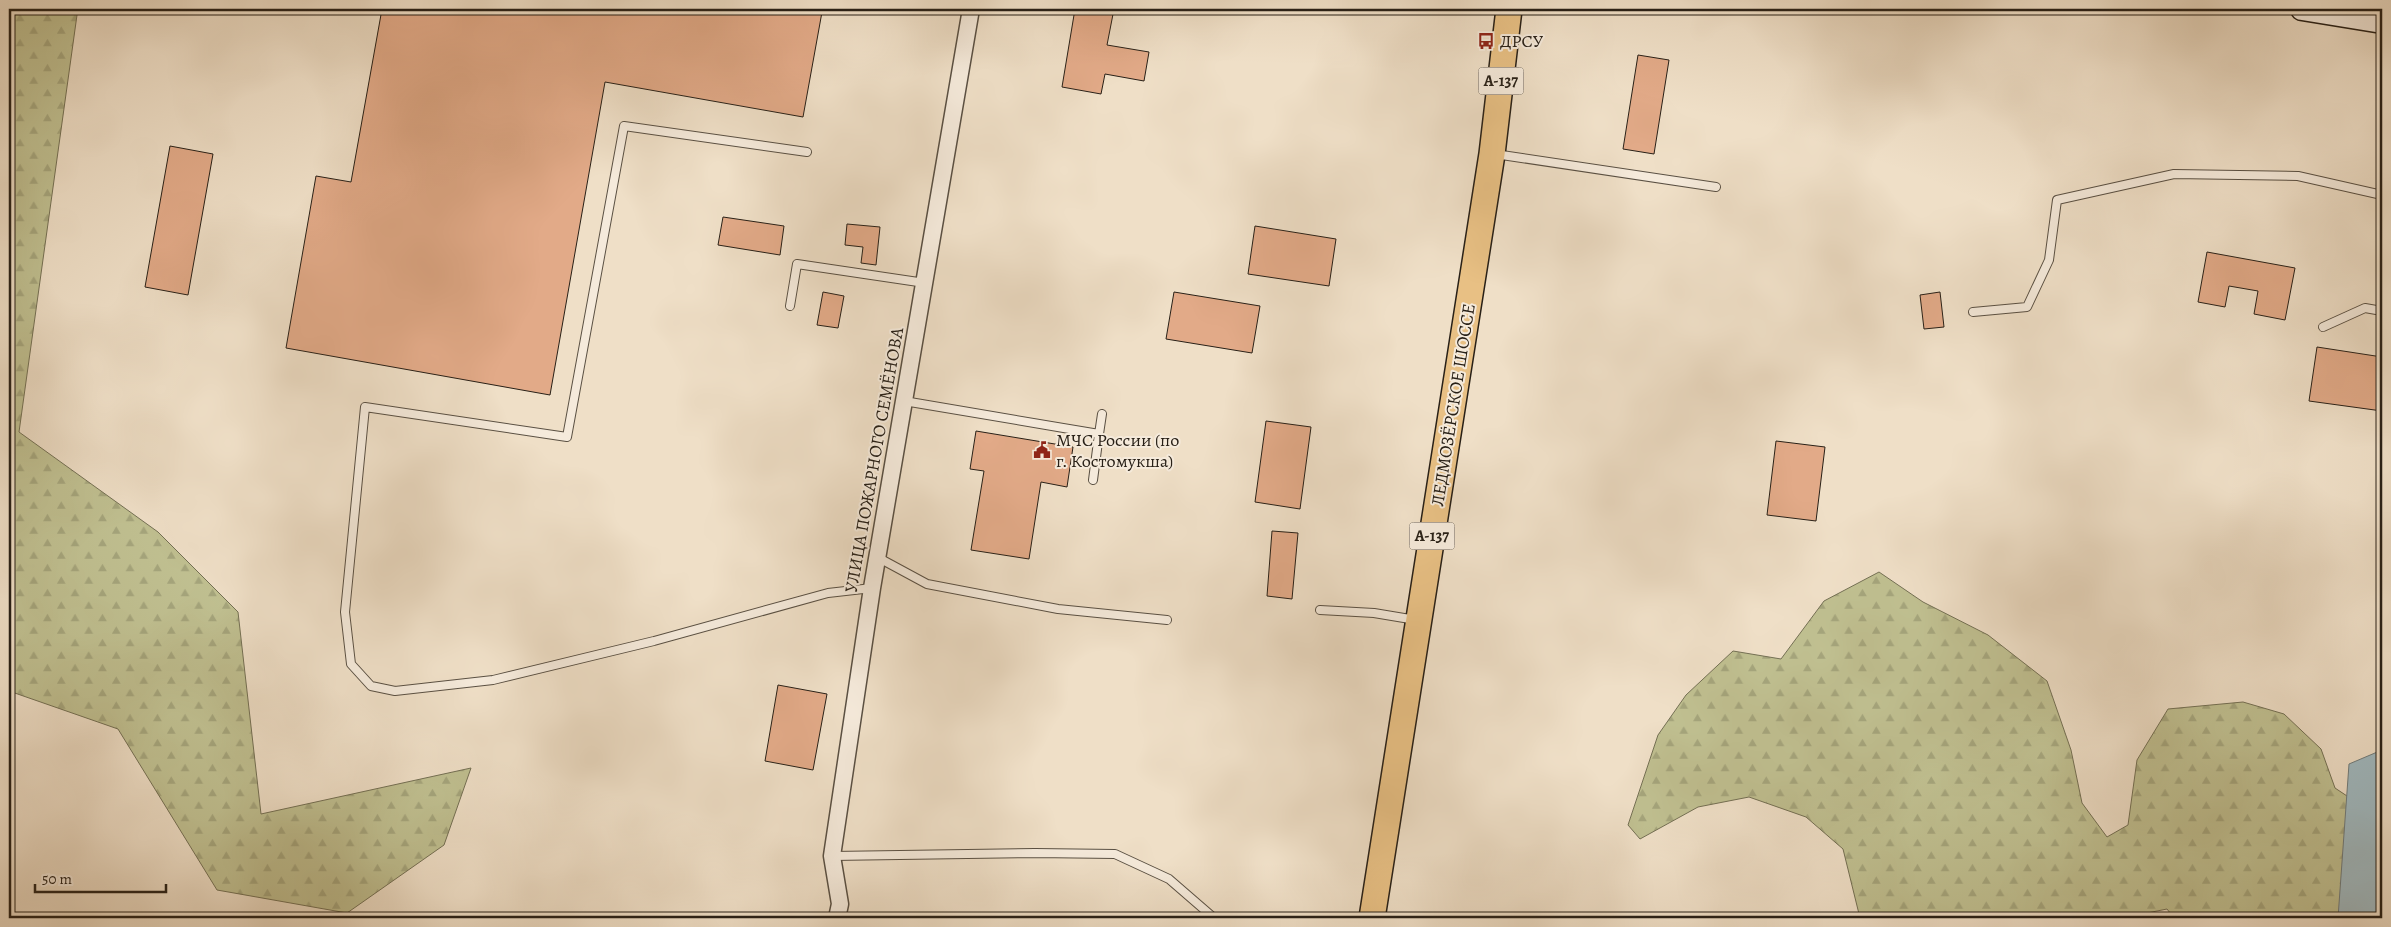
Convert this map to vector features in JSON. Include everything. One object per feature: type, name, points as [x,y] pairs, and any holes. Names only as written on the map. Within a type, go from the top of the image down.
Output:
[{"type":"main road","name":"ЛЕДМОЗЁРСКОЕ ШОССЕ","points":[[1372,918],[1492,154],[1509,9]]},
{"type":"main road","points":[[2302,9],[2382,22]]},
{"type":"street","name":"УЛИЦА ПОЖАРНОГО СЕМЁНОВА","points":[[837,918],[840,904],[832,856],[877,557],[971,9]]},
{"type":"lane","points":[[807,152],[624,126],[567,437],[365,407],[345,612],[352,664],[371,686],[396,691],[493,680],[654,641],[828,593],[872,588]]},
{"type":"lane","points":[[1492,154],[1716,187]]},
{"type":"lane","points":[[1973,312],[2027,307],[2049,260],[2057,200],[2174,174],[2298,176],[2382,195]]},
{"type":"lane","points":[[790,306],[798,264],[925,283]]},
{"type":"lane","points":[[2323,327],[2365,308],[2382,312]]},
{"type":"lane","points":[[904,401],[1099,434]]},
{"type":"lane","points":[[1093,480],[1102,414]]},
{"type":"lane","points":[[877,557],[927,584],[1058,609],[1167,620]]},
{"type":"lane","points":[[1320,610],[1374,613],[1418,621]]},
{"type":"lane","points":[[832,856],[1035,853],[1115,854],[1169,879],[1214,918]]},
{"type":"green space","points":[[9,9],[81,9],[77,15],[19,432],[158,532],[238,612],[261,814],[471,768],[444,845],[347,913],[217,890],[118,729],[9,691]]},
{"type":"green space","points":[[1879,572],[1923,602],[1988,635],[2047,681],[2071,750],[2082,803],[2107,837],[2128,825],[2137,760],[2168,709],[2243,702],[2284,714],[2321,749],[2335,788],[2353,800],[2345,918],[2174,918],[2167,909],[2122,918],[1860,918],[1843,849],[1806,817],[1749,797],[1698,807],[1640,839],[1628,825],[1658,735],[1686,695],[1733,651],[1781,659],[1824,601]]},
{"type":"water","points":[[2382,750],[2382,918],[2338,918],[2349,764]]},
{"type":"building","points":[[382,9],[805,9],[822,12],[803,117],[605,82],[550,395],[286,348],[316,176],[351,182]]},
{"type":"building","points":[[1075,9],[1114,9],[1107,45],[1149,52],[1144,81],[1105,74],[1101,94],[1062,87]]},
{"type":"building","points":[[1638,55],[1669,60],[1654,154],[1623,149]]},
{"type":"building","points":[[170,146],[213,154],[188,295],[145,287]]},
{"type":"building","points":[[723,217],[784,226],[780,255],[718,245]]},
{"type":"building","points":[[847,224],[880,227],[876,265],[861,263],[863,247],[845,245]]},
{"type":"building","points":[[1255,226],[1336,239],[1329,286],[1248,274]]},
{"type":"building","points":[[2207,252],[2295,268],[2285,320],[2254,314],[2258,291],[2229,286],[2225,307],[2198,302]]},
{"type":"building","points":[[823,292],[844,296],[838,328],[817,325]]},
{"type":"building","points":[[1174,292],[1260,306],[1252,353],[1166,339]]},
{"type":"building","points":[[1940,292],[1944,327],[1924,329],[1920,295]]},
{"type":"building","points":[[2317,347],[2382,357],[2382,411],[2309,401]]},
{"type":"building","points":[[1266,421],[1311,427],[1300,509],[1255,502]]},
{"type":"building","points":[[976,431],[1073,447],[1067,487],[1041,482],[1029,559],[971,550],[984,471],[970,469]]},
{"type":"building","points":[[1776,441],[1825,447],[1816,521],[1767,515]]},
{"type":"building","points":[[1272,531],[1298,533],[1292,599],[1267,596]]},
{"type":"building","points":[[778,685],[827,694],[813,770],[765,761]]},
{"type":"place","name":"ДРСУ","points":[[1486,41]]},
{"type":"place","name":"МЧС России (по г. Костомукша)","points":[[1042,450]]}]
